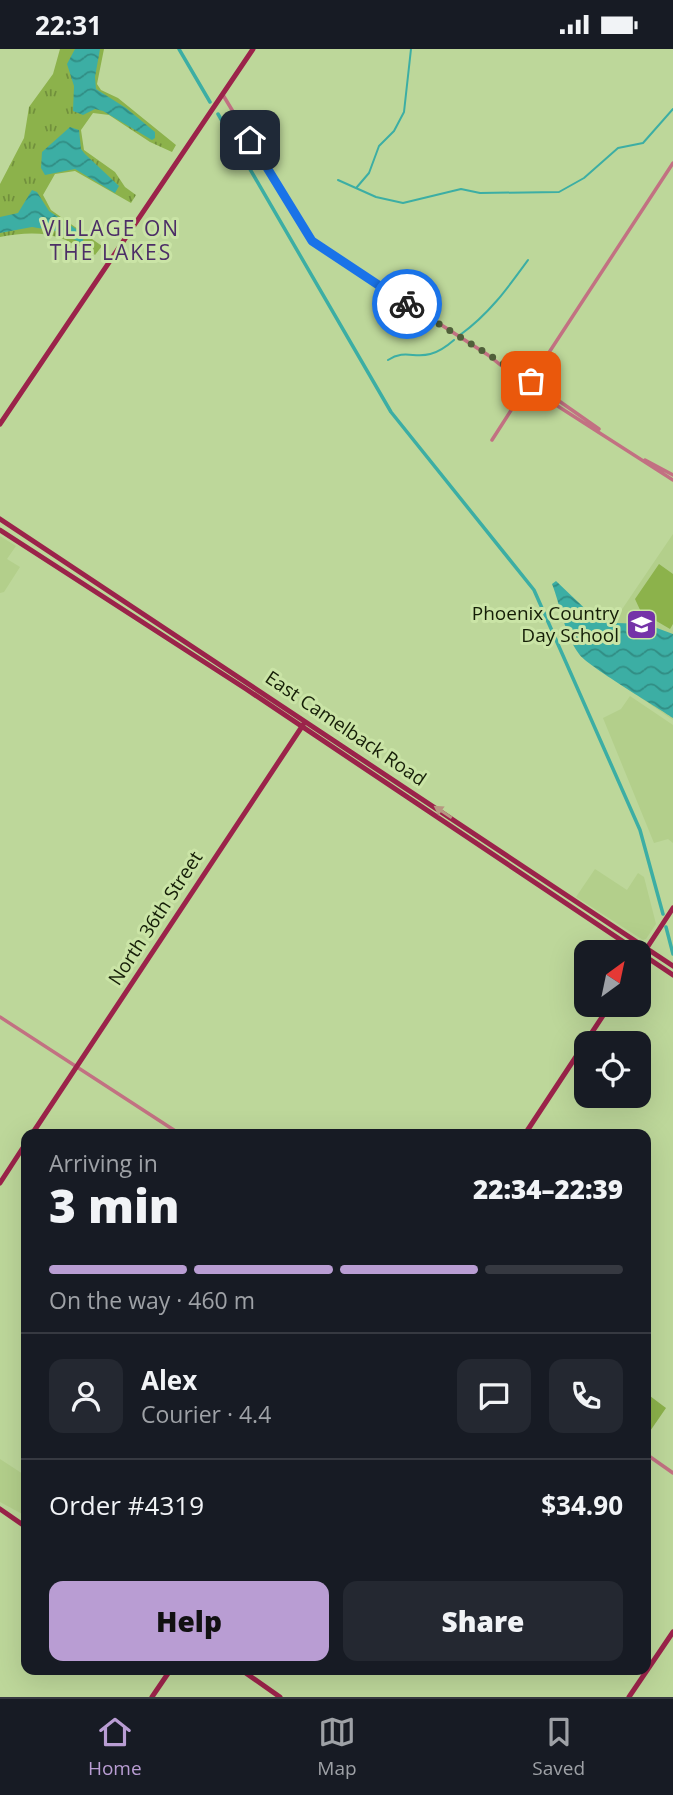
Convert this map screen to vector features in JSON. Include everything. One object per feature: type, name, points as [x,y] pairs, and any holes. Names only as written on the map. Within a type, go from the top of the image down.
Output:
[{"type":"main road","points":[[0,424],[253,49]]},
{"type":"main road","name":"East Camelback Road","points":[[0,519],[71,565],[302,727],[622,940]]},
{"type":"main road","name":"East Camelback Road","points":[[0,530],[306,720],[635,940]]},
{"type":"main road","points":[[66,573],[71,565]]},
{"type":"main road","name":"North 36th Street","points":[[35,1129],[306,720]]},
{"type":"main road","points":[[564,902],[569,896]]},
{"type":"main road","points":[[651,942],[671,911]]},
{"type":"main road","name":"East Camelback Road","points":[[651,951],[672,965]]},
{"type":"main road","name":"East Camelback Road","points":[[651,960],[673,975]]},
{"type":"main road","points":[[528,1129],[602,1017]]},
{"type":"main road","points":[[0,1183],[21,1151]]},
{"type":"main road","points":[[0,1509],[21,1524]]},
{"type":"main road","points":[[651,1664],[673,1632]]},
{"type":"main road","points":[[152,1697],[167,1675]]},
{"type":"main road","points":[[248,1675],[279,1697]]},
{"type":"main road","points":[[629,1697],[644,1675]]},
{"type":"street","points":[[222,95],[312,241],[506,368],[529,379],[603,433]]},
{"type":"street","points":[[492,440],[525,385],[673,163]]},
{"type":"street","points":[[506,368],[525,385],[673,477]]},
{"type":"street","points":[[525,385],[529,379]]},
{"type":"street","points":[[0,1017],[172,1129]]},
{"type":"street","points":[[651,1458],[673,1473]]},
{"type":"shaded area","name":"Phoenix Country Day School","points":[[673,534],[673,720],[587,661]]},
{"type":"shaded area","points":[[0,536],[16,546],[7,559],[20,567],[4,592],[0,593]]},
{"type":"shaded area","points":[[630,696],[673,725],[673,843],[668,839],[654,843],[603,718],[621,709]]},
{"type":"shaded area","points":[[595,869],[627,890],[638,873],[644,877],[656,924],[643,940],[576,897]]},
{"type":"shaded area","points":[[0,1459],[21,1473],[21,1513],[0,1502]]},
{"type":"green space","points":[[60,49],[104,49],[97,84],[101,90],[118,98],[176,145],[172,152],[150,142],[109,115],[93,113],[81,130],[84,150],[115,172],[125,187],[136,195],[131,203],[75,171],[55,174],[43,195],[51,210],[102,246],[95,255],[85,246],[47,235],[0,237],[0,184],[24,138],[29,107],[53,74]]},
{"type":"green space","points":[[659,564],[673,574],[673,624],[670,629],[641,612],[635,599]]},
{"type":"green space","points":[[651,1397],[666,1408],[651,1430]]},
{"type":"water","points":[[75,49],[100,49],[95,77],[96,89],[126,108],[155,132],[155,138],[152,140],[103,111],[95,109],[83,115],[73,111],[74,86],[67,64]]},
{"type":"water","points":[[70,127],[79,130],[81,149],[85,154],[119,186],[115,193],[75,169],[45,175],[41,168],[42,152]]},
{"type":"water","points":[[32,190],[37,192],[49,211],[85,235],[82,243],[56,231],[32,227],[0,233],[0,217],[18,213]]},
{"type":"water","name":"Phoenix Country Day School","points":[[556,581],[598,621],[603,618],[617,623],[646,624],[673,634],[673,718],[579,654],[563,620],[552,584]]},
{"type":"waterway","points":[[179,49],[210,102]]},
{"type":"waterway","points":[[357,187],[369,173],[379,146],[394,131],[404,112],[411,49]]},
{"type":"waterway","points":[[338,180],[376,197],[403,203],[461,189],[480,193],[559,192],[584,178],[618,148],[643,143],[673,109]]},
{"type":"waterway","points":[[218,114],[391,412],[534,590],[640,830],[663,914]]},
{"type":"waterway","points":[[460,335],[489,310],[528,260]]},
{"type":"waterway","points":[[388,360],[396,356],[433,353],[454,340]]},
{"type":"waterway","points":[[666,927],[673,954]]},
{"type":"way so far","points":[[407,304],[506,368],[531,381]]},
{"type":"place","name":"Phoenix Country Day School","points":[[642,624]]},
{"type":"district","name":"VILLAGE ON THE LAKES","points":[[111,241]]},
{"type":"route","points":[[250,140],[312,241],[407,304]]}]
